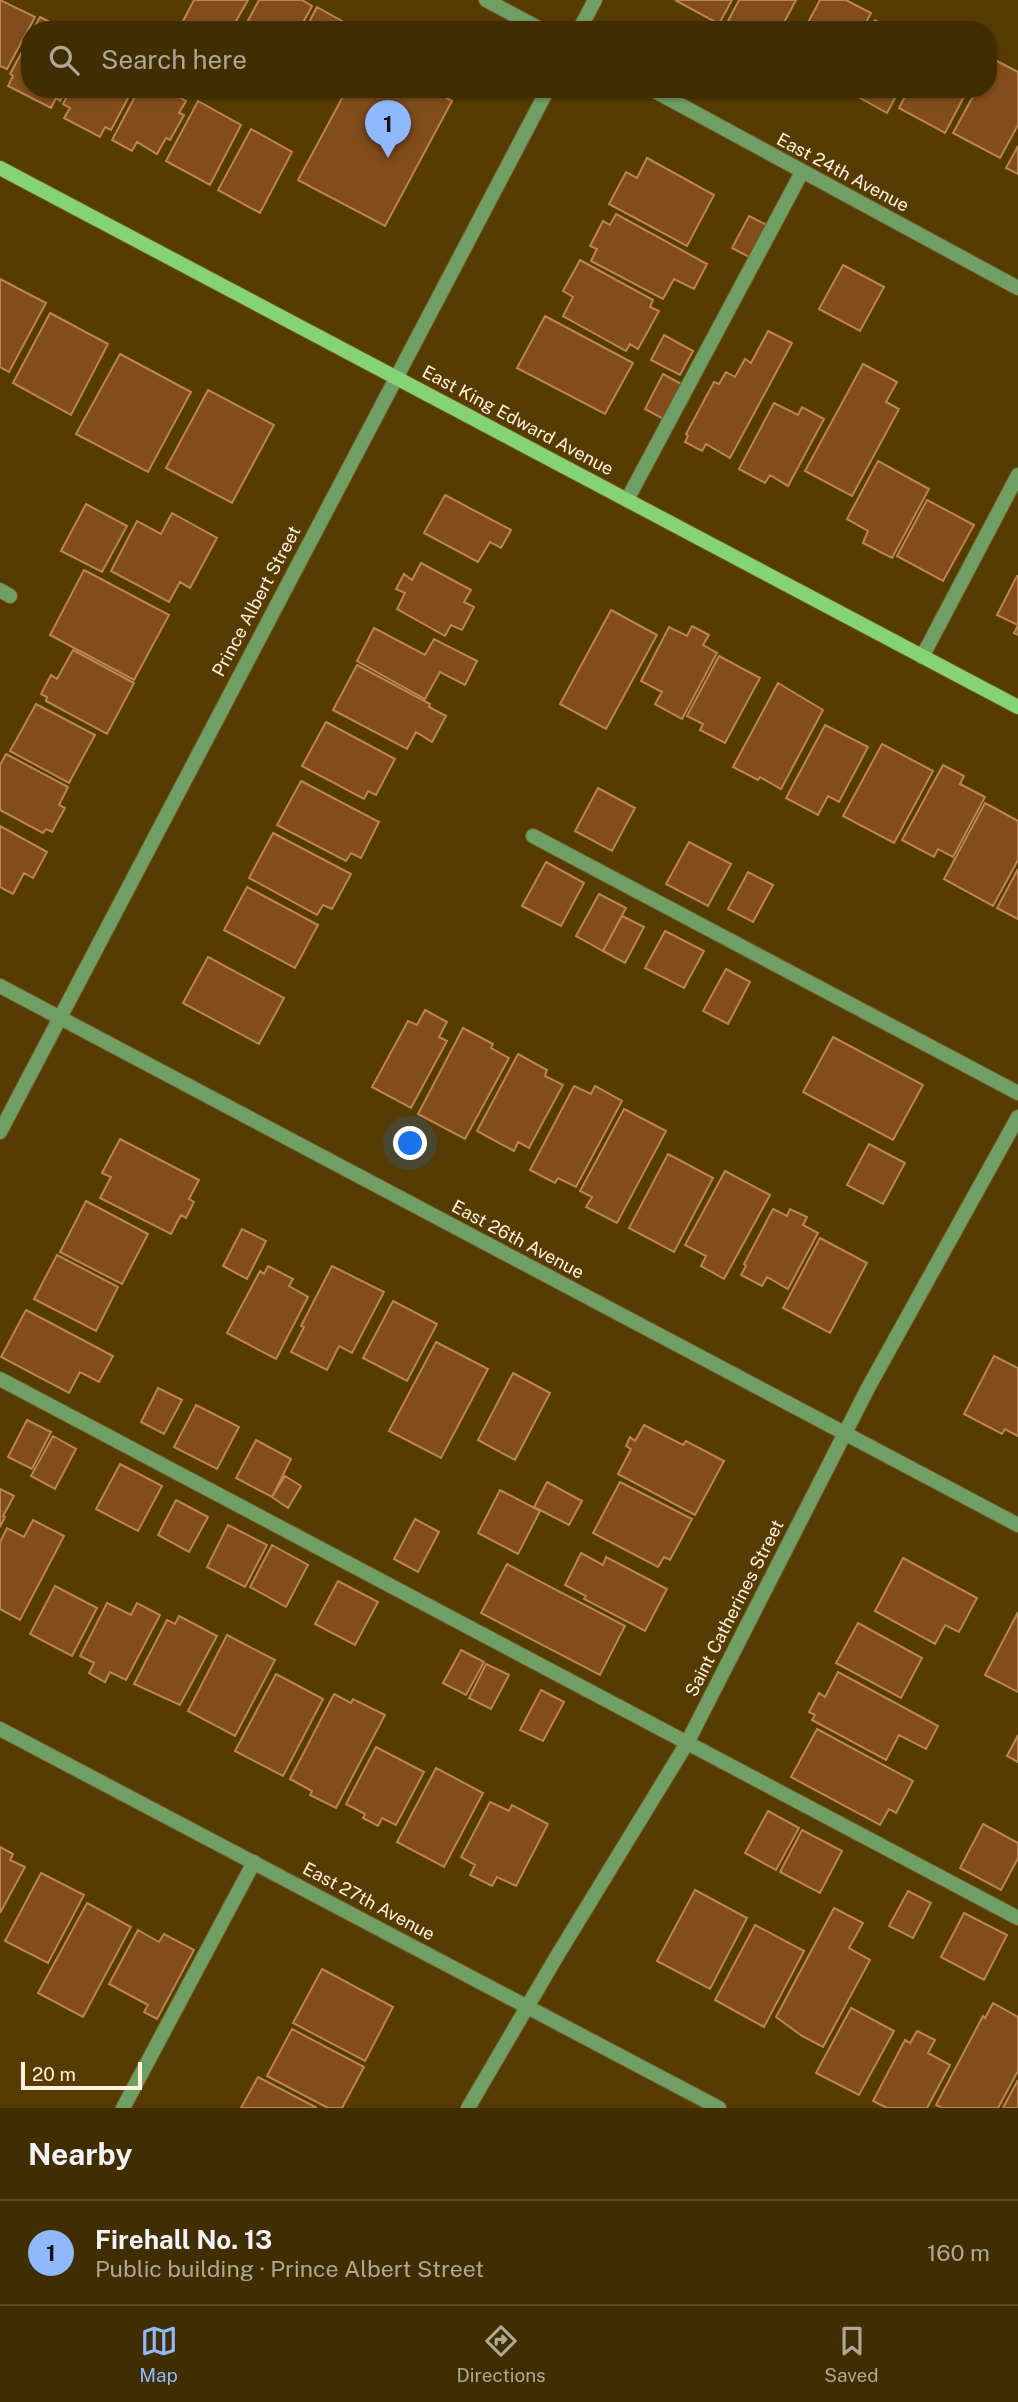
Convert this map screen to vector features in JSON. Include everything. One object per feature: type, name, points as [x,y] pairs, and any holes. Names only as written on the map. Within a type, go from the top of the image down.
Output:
[{"type":"main road","name":"East King Edward Avenue","points":[[0,167],[1018,707]]},
{"type":"street","points":[[486,0],[525,21]]},
{"type":"street","points":[[584,21],[595,0]]},
{"type":"street","name":"Prince Albert Street","points":[[0,1132],[543,98]]},
{"type":"street","name":"East 24th Avenue","points":[[667,98],[1018,288]]},
{"type":"street","points":[[627,500],[802,172]]},
{"type":"street","points":[[922,657],[1018,475]]},
{"type":"street","points":[[533,836],[1018,1093]]},
{"type":"street","name":"East 26th Avenue","points":[[0,986],[1018,1525]]},
{"type":"street","name":"Saint Catherines Street","points":[[468,2108],[687,1743],[868,1388],[1018,1117]]},
{"type":"street","points":[[0,1378],[1018,1918]]},
{"type":"street","name":"East 27th Avenue","points":[[1,1733],[254,1862],[719,2108]]},
{"type":"street","points":[[123,2108],[254,1862]]},
{"type":"building","points":[[0,0],[35,17],[33,21],[21,21],[21,43],[7,69],[0,66]]},
{"type":"building","points":[[194,0],[248,0],[236,21],[183,21]]},
{"type":"building","points":[[259,0],[302,0],[312,6],[304,21],[248,21]]},
{"type":"building","points":[[675,0],[732,0],[721,21],[714,21]]},
{"type":"building","points":[[739,0],[796,0],[785,21],[728,21]]},
{"type":"building","points":[[820,0],[846,0],[871,13],[867,21],[809,21]]},
{"type":"building","points":[[317,7],[342,21],[310,21]]},
{"type":"building","points":[[21,54],[21,93],[8,86],[13,76],[10,74]]},
{"type":"building","points":[[997,61],[1018,72],[1018,125],[1000,158],[953,133],[972,98],[997,98]]},
{"type":"building","points":[[31,98],[56,98],[51,108]]},
{"type":"building","points":[[66,98],[128,98],[111,130],[105,127],[100,137],[64,118],[70,108],[63,104]]},
{"type":"building","points":[[134,98],[181,98],[186,101],[179,113],[184,115],[170,140],[166,138],[157,154],[137,142],[132,151],[112,140]]},
{"type":"building","points":[[342,98],[446,98],[452,101],[385,226],[298,180]]},
{"type":"building","points":[[860,98],[895,98],[887,113]]},
{"type":"building","points":[[904,98],[963,98],[945,133],[899,108]]},
{"type":"building","points":[[198,101],[241,125],[210,185],[166,161]]},
{"type":"building","points":[[251,129],[292,152],[260,213],[218,190]]},
{"type":"building","points":[[1018,146],[1018,174],[1006,168]]},
{"type":"building","points":[[647,158],[714,195],[687,246],[609,204],[626,172],[637,178]]},
{"type":"building","points":[[616,214],[707,264],[694,289],[674,279],[663,299],[591,261],[597,249],[590,246],[603,221],[610,225]]},
{"type":"building","points":[[749,216],[771,227],[753,259],[732,248]]},
{"type":"building","points":[[580,260],[653,300],[650,307],[659,311],[638,349],[630,344],[626,351],[563,316],[573,297],[563,291]]},
{"type":"building","points":[[843,265],[884,287],[860,331],[819,309]]},
{"type":"building","points":[[0,279],[46,303],[9,372],[0,367]]},
{"type":"building","points":[[50,313],[108,344],[71,415],[13,383]]},
{"type":"building","points":[[545,316],[633,363],[605,414],[517,368]]},
{"type":"building","points":[[768,331],[792,343],[730,458],[706,444],[702,451],[685,442],[688,436],[686,434],[714,382],[719,384],[726,372],[735,377],[745,359],[751,363]]},
{"type":"building","points":[[664,335],[693,351],[680,375],[651,360]]},
{"type":"building","points":[[120,354],[191,392],[148,472],[76,434]]},
{"type":"building","points":[[863,364],[897,382],[886,402],[899,409],[852,496],[805,471]]},
{"type":"building","points":[[663,374],[685,386],[667,421],[645,409]]},
{"type":"building","points":[[208,390],[274,425],[232,503],[166,468]]},
{"type":"building","points":[[774,403],[798,415],[802,407],[824,419],[788,486],[770,475],[765,483],[739,469]]},
{"type":"building","points":[[878,461],[929,489],[892,558],[863,543],[868,531],[847,519]]},
{"type":"building","points":[[445,495],[511,530],[501,548],[490,542],[478,562],[424,533]]},
{"type":"building","points":[[927,500],[974,525],[943,581],[897,556]]},
{"type":"building","points":[[86,504],[127,526],[102,572],[61,551]]},
{"type":"building","points":[[172,513],[217,538],[190,588],[180,582],[169,602],[111,571],[137,521],[161,534]]},
{"type":"building","points":[[421,563],[471,590],[464,602],[474,607],[462,630],[451,625],[445,636],[397,609],[405,593],[396,589],[404,574],[412,580]]},
{"type":"building","points":[[84,570],[169,615],[134,680],[50,635]]},
{"type":"building","points":[[1018,576],[1018,625],[997,615]]},
{"type":"building","points":[[611,610],[657,635],[606,729],[560,704]]},
{"type":"building","points":[[692,626],[709,635],[703,645],[717,653],[682,719],[655,704],[662,692],[641,681],[669,627],[687,636]]},
{"type":"building","points":[[374,628],[425,655],[434,639],[477,661],[465,685],[440,672],[425,699],[357,661]]},
{"type":"building","points":[[73,650],[134,683],[107,734],[46,701],[47,697],[41,694],[51,675],[57,679]]},
{"type":"building","points":[[719,656],[760,678],[725,743],[700,730],[703,724],[687,716]]},
{"type":"building","points":[[357,665],[430,704],[429,707],[446,716],[432,742],[416,732],[407,749],[333,710]]},
{"type":"building","points":[[778,683],[823,710],[781,789],[760,777],[758,780],[733,767]]},
{"type":"building","points":[[36,704],[95,735],[69,783],[10,751]]},
{"type":"building","points":[[326,722],[395,759],[376,795],[368,791],[364,799],[302,766]]},
{"type":"building","points":[[825,725],[868,747],[839,802],[828,796],[818,815],[786,798]]},
{"type":"building","points":[[882,744],[933,771],[894,843],[843,816]]},
{"type":"building","points":[[6,754],[68,787],[59,805],[65,808],[52,832],[46,829],[43,833],[0,810],[0,765]]},
{"type":"building","points":[[943,765],[964,776],[960,784],[985,797],[953,857],[938,849],[934,857],[902,840]]},
{"type":"building","points":[[301,781],[379,822],[361,858],[351,853],[346,861],[277,825]]},
{"type":"building","points":[[598,788],[635,808],[612,851],[575,831]]},
{"type":"building","points":[[985,803],[1018,821],[1018,860],[993,906],[944,879]]},
{"type":"building","points":[[0,826],[47,852],[33,878],[24,873],[13,894],[0,887]]},
{"type":"building","points":[[273,833],[351,874],[332,909],[323,905],[317,915],[249,878]]},
{"type":"building","points":[[689,842],[731,864],[708,906],[666,884]]},
{"type":"building","points":[[546,862],[584,883],[561,926],[522,906]]},
{"type":"building","points":[[1018,869],[1018,919],[997,908]]},
{"type":"building","points":[[748,872],[773,885],[753,922],[728,909]]},
{"type":"building","points":[[247,887],[318,925],[295,968],[224,930]]},
{"type":"building","points":[[599,894],[626,908],[603,951],[576,936]]},
{"type":"building","points":[[622,916],[644,927],[625,963],[603,951]]},
{"type":"building","points":[[665,931],[704,951],[684,988],[645,968]]},
{"type":"building","points":[[208,957],[284,998],[259,1044],[183,1003]]},
{"type":"building","points":[[726,969],[750,982],[728,1024],[703,1011]]},
{"type":"building","points":[[425,1010],[447,1022],[439,1037],[447,1041],[411,1108],[372,1087],[408,1021],[417,1025]]},
{"type":"building","points":[[463,1028],[493,1044],[491,1048],[509,1058],[465,1139],[418,1114]]},
{"type":"building","points":[[833,1037],[923,1085],[893,1140],[803,1092]]},
{"type":"building","points":[[518,1054],[547,1070],[545,1076],[563,1085],[529,1148],[518,1142],[514,1151],[477,1131]]},
{"type":"building","points":[[574,1086],[591,1094],[595,1086],[622,1101],[576,1187],[558,1178],[555,1183],[530,1170]]},
{"type":"building","points":[[624,1109],[666,1131],[617,1223],[586,1207],[592,1197],[580,1191]]},
{"type":"building","points":[[120,1139],[199,1180],[189,1199],[194,1202],[186,1218],[181,1215],[171,1234],[100,1198],[111,1177],[102,1173]]},
{"type":"building","points":[[869,1144],[905,1163],[883,1204],[847,1185]]},
{"type":"building","points":[[668,1154],[713,1178],[674,1252],[629,1228]]},
{"type":"building","points":[[725,1171],[770,1195],[724,1279],[701,1266],[706,1256],[685,1245]]},
{"type":"building","points":[[86,1201],[148,1234],[122,1284],[60,1252]]},
{"type":"building","points":[[773,1209],[787,1216],[790,1209],[807,1217],[803,1225],[818,1233],[788,1289],[767,1277],[762,1286],[741,1275]]},
{"type":"building","points":[[242,1229],[266,1241],[247,1279],[223,1266]]},
{"type":"building","points":[[820,1238],[867,1263],[830,1333],[783,1308]]},
{"type":"building","points":[[57,1255],[118,1287],[96,1331],[34,1299]]},
{"type":"building","points":[[268,1266],[293,1279],[289,1286],[308,1297],[276,1359],[227,1333],[260,1271],[264,1274]]},
{"type":"building","points":[[332,1266],[384,1292],[352,1353],[339,1346],[327,1370],[291,1352],[304,1327],[301,1326]]},
{"type":"building","points":[[393,1301],[437,1324],[407,1381],[363,1358]]},
{"type":"building","points":[[26,1310],[113,1356],[99,1382],[80,1372],[69,1393],[1,1357]]},
{"type":"building","points":[[436,1342],[488,1369],[441,1458],[389,1431]]},
{"type":"building","points":[[994,1356],[1018,1368],[1018,1436],[1005,1429],[1002,1434],[964,1414]]},
{"type":"building","points":[[513,1373],[550,1393],[515,1460],[478,1440]]},
{"type":"building","points":[[158,1388],[182,1400],[164,1434],[141,1422]]},
{"type":"building","points":[[196,1405],[239,1427],[217,1469],[174,1447]]},
{"type":"building","points":[[27,1420],[51,1432],[32,1469],[8,1457]]},
{"type":"building","points":[[644,1425],[683,1445],[686,1441],[724,1461],[695,1515],[618,1474],[631,1449],[626,1446],[630,1437],[635,1441]]},
{"type":"building","points":[[53,1436],[76,1449],[55,1489],[31,1476]]},
{"type":"building","points":[[256,1440],[291,1459],[272,1497],[236,1478]]},
{"type":"building","points":[[120,1464],[162,1486],[138,1531],[96,1509]]},
{"type":"building","points":[[285,1476],[301,1486],[288,1508],[272,1497]]},
{"type":"building","points":[[547,1482],[582,1501],[569,1525],[534,1507]]},
{"type":"building","points":[[620,1482],[692,1519],[670,1560],[664,1557],[658,1567],[593,1533]]},
{"type":"building","points":[[0,1489],[14,1496],[0,1527]]},
{"type":"building","points":[[500,1490],[540,1511],[518,1554],[478,1533]]},
{"type":"building","points":[[176,1500],[208,1517],[189,1552],[158,1535]]},
{"type":"building","points":[[415,1519],[439,1532],[418,1572],[394,1559]]},
{"type":"building","points":[[33,1520],[64,1536],[20,1620],[0,1609],[0,1542],[7,1528],[24,1537]]},
{"type":"building","points":[[228,1525],[267,1545],[245,1587],[207,1567]]},
{"type":"building","points":[[272,1545],[308,1565],[286,1607],[250,1587]]},
{"type":"building","points":[[581,1553],[603,1565],[606,1557],[667,1589],[645,1631],[584,1599],[586,1596],[565,1585]]},
{"type":"building","points":[[903,1558],[977,1598],[959,1632],[945,1625],[935,1644],[875,1611]]},
{"type":"building","points":[[507,1564],[625,1626],[600,1675],[481,1613]]},
{"type":"building","points":[[338,1581],[378,1602],[355,1645],[315,1624]]},
{"type":"building","points":[[55,1586],[97,1608],[72,1656],[30,1634]]},
{"type":"building","points":[[107,1603],[131,1615],[137,1603],[160,1615],[126,1680],[110,1672],[105,1682],[89,1673],[94,1663],[80,1656]]},
{"type":"building","points":[[1018,1612],[1018,1692],[985,1675]]},
{"type":"building","points":[[179,1616],[217,1636],[180,1705],[134,1684],[167,1620],[175,1624]]},
{"type":"building","points":[[858,1623],[922,1658],[901,1698],[836,1663]]},
{"type":"building","points":[[227,1635],[275,1660],[235,1736],[188,1711]]},
{"type":"building","points":[[461,1650],[484,1662],[466,1695],[443,1683]]},
{"type":"building","points":[[486,1664],[509,1675],[491,1709],[469,1698]]},
{"type":"building","points":[[838,1672],[938,1726],[926,1749],[899,1735],[886,1760],[812,1720],[815,1715],[809,1712],[819,1693],[825,1697]]},
{"type":"building","points":[[276,1674],[323,1699],[283,1776],[235,1751]]},
{"type":"building","points":[[541,1690],[564,1702],[543,1741],[520,1730]]},
{"type":"building","points":[[334,1694],[351,1703],[353,1699],[385,1715],[336,1808],[310,1795],[312,1791],[290,1779]]},
{"type":"building","points":[[817,1729],[913,1781],[896,1813],[889,1809],[880,1825],[791,1777]]},
{"type":"building","points":[[1018,1735],[1018,1762],[1007,1756]]},
{"type":"building","points":[[376,1747],[424,1772],[396,1825],[382,1818],[378,1826],[363,1818],[365,1814],[346,1804]]},
{"type":"building","points":[[436,1768],[483,1793],[444,1867],[397,1842]]},
{"type":"building","points":[[490,1802],[509,1811],[512,1805],[548,1824],[516,1886],[497,1877],[492,1886],[470,1875],[475,1865],[461,1857]]},
{"type":"building","points":[[768,1811],[799,1828],[776,1870],[745,1853]]},
{"type":"building","points":[[983,1824],[1018,1843],[1018,1858],[1001,1890],[960,1868]]},
{"type":"building","points":[[802,1830],[842,1851],[820,1893],[780,1872]]},
{"type":"building","points":[[0,1847],[13,1854],[10,1860],[25,1867],[0,1913]]},
{"type":"building","points":[[41,1873],[84,1895],[48,1963],[5,1941]]},
{"type":"building","points":[[695,1890],[747,1918],[710,1989],[657,1961]]},
{"type":"building","points":[[908,1891],[931,1903],[913,1938],[889,1926]]},
{"type":"building","points":[[87,1903],[131,1927],[83,2017],[38,1993]]},
{"type":"building","points":[[834,1908],[863,1923],[849,1948],[870,1960],[823,2047],[776,2017]]},
{"type":"building","points":[[964,1913],[1007,1935],[984,1980],[941,1957]]},
{"type":"building","points":[[755,1925],[804,1951],[764,2027],[715,2000]]},
{"type":"building","points":[[138,1930],[159,1942],[164,1934],[194,1950],[157,2019],[144,2012],[148,2005],[109,1984]]},
{"type":"building","points":[[322,1969],[393,2007],[365,2061],[293,2023]]},
{"type":"building","points":[[993,2003],[1018,2017],[1018,2071],[998,2108],[942,2108],[936,2105],[983,2016],[985,2018]]},
{"type":"building","points":[[851,2008],[894,2031],[859,2095],[816,2073]]},
{"type":"building","points":[[292,2029],[364,2067],[342,2108],[328,2108],[267,2076]]},
{"type":"building","points":[[917,2031],[935,2040],[928,2053],[950,2065],[927,2108],[887,2108],[873,2101],[905,2040],[910,2043]]},
{"type":"building","points":[[258,2077],[317,2108],[241,2108]]},
{"type":"building","points":[[1018,2080],[1018,2108],[1003,2108]]},
{"type":"place","name":"Firehall No. 13","points":[[388,158]]}]
